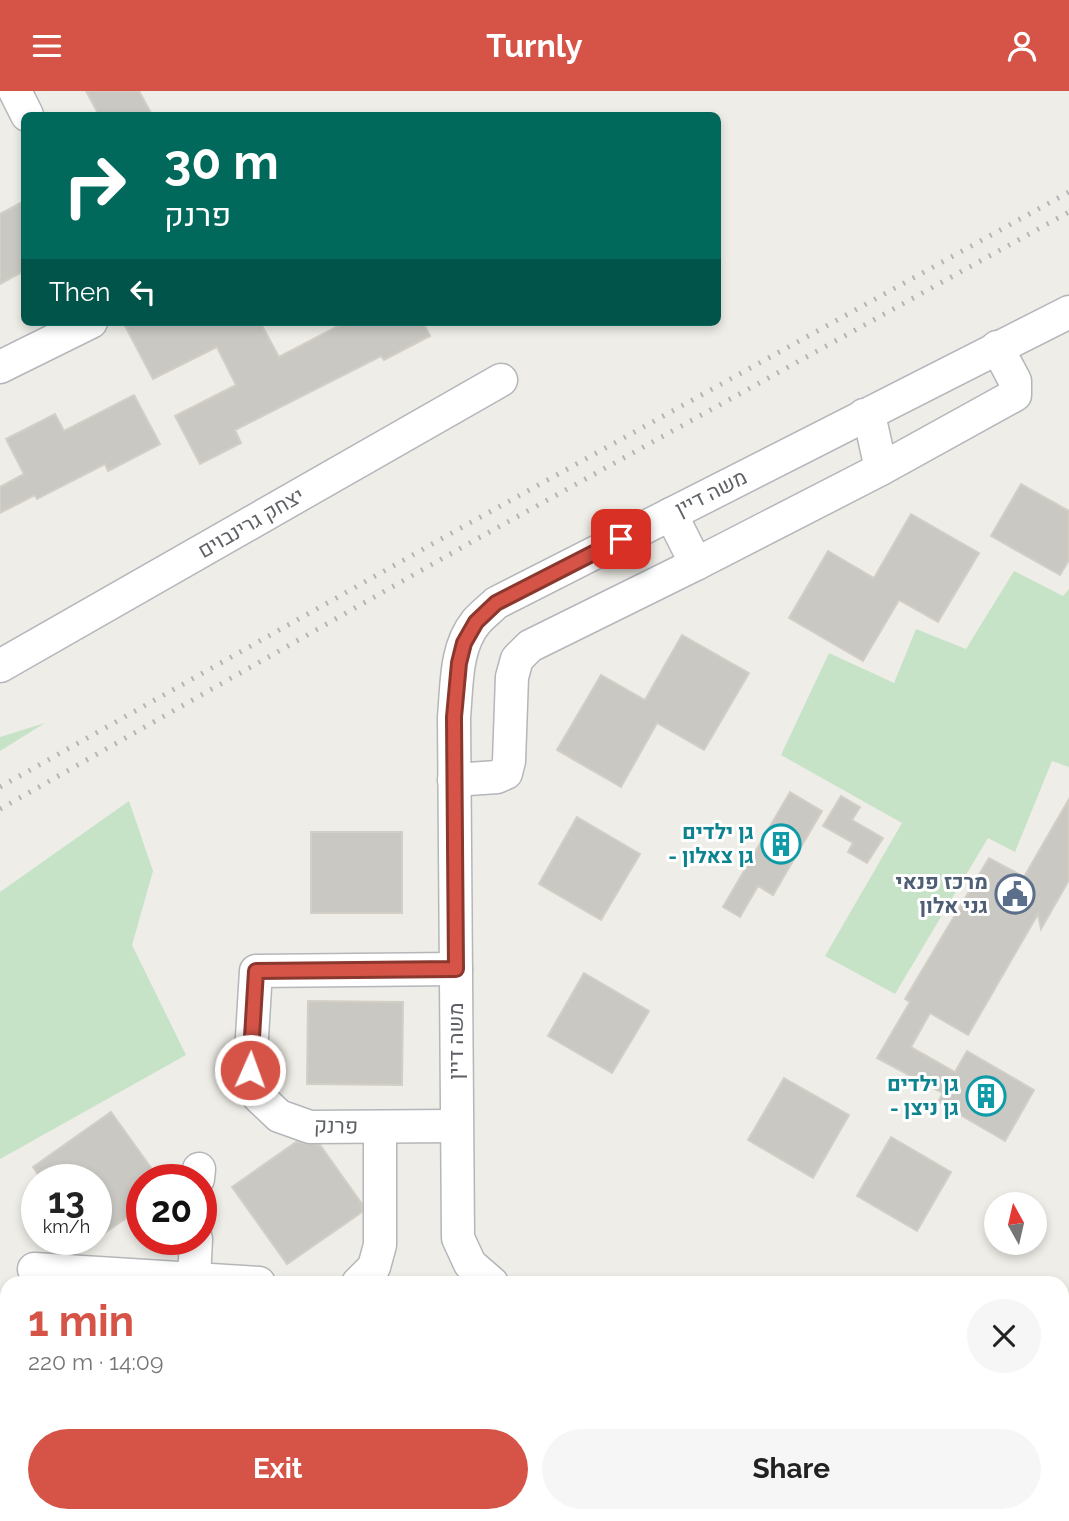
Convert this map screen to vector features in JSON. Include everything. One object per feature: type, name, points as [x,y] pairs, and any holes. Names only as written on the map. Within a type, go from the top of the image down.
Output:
[{"type":"street","points":[[15,91],[26,112]]},
{"type":"street","name":"משה דיין","points":[[484,1276],[470,1264],[458,1238],[455,1126],[454,717],[459,663],[464,643],[476,622],[496,603],[1069,312]]},
{"type":"street","points":[[0,367],[82,326]]},
{"type":"street","points":[[454,780],[497,777],[506,773],[509,761],[512,677],[517,659],[530,646],[881,469],[1016,395],[1015,381],[997,347]]},
{"type":"street","name":"יצחק גרינבוים","points":[[0,666],[501,380]]},
{"type":"street","points":[[864,415],[872,428],[881,469]]},
{"type":"street","points":[[671,514],[696,563]]},
{"type":"street","name":"פרנק","points":[[455,1126],[310,1127],[279,1116],[258,1095],[250,1070],[256,971],[456,969]]},
{"type":"street","points":[[365,1276],[374,1268],[380,1245],[380,1127]]},
{"type":"street","points":[[194,1276],[195,1255]]},
{"type":"street","points":[[34,1269],[146,1276]]},
{"type":"green space","points":[[1014,571],[1063,596],[1069,589],[1069,767],[1052,761],[1015,852],[988,838],[895,994],[825,956],[902,823],[781,755],[829,653],[894,683],[916,629],[966,649]]},
{"type":"green space","points":[[45,723],[0,751],[0,737]]},
{"type":"green space","points":[[129,801],[153,871],[132,945],[186,1055],[0,1159],[0,892]]},
{"type":"building","points":[[86,91],[139,91],[150,112],[97,112]]},
{"type":"building","points":[[21,203],[21,273],[0,284],[0,214]]},
{"type":"building","points":[[125,326],[262,326],[279,357],[338,326],[425,326],[430,336],[384,360],[381,356],[235,430],[241,443],[200,464],[175,416],[236,385],[217,347],[153,379]]},
{"type":"building","points":[[134,395],[160,444],[108,471],[105,464],[37,499],[35,495],[0,513],[0,487],[24,474],[6,439],[55,414],[64,431]]},
{"type":"building","points":[[1021,484],[1069,511],[1069,560],[1060,575],[991,536]]},
{"type":"building","points":[[911,514],[979,553],[938,622],[899,600],[863,661],[789,618],[828,551],[874,578]]},
{"type":"building","points":[[682,635],[749,673],[704,750],[657,723],[621,787],[557,750],[601,675],[645,700]]},
{"type":"building","name":"גן ילדים - גן צאלון","points":[[790,792],[822,811],[773,895],[758,886],[740,917],[723,907]]},
{"type":"building","points":[[841,796],[860,807],[852,820],[883,838],[867,863],[848,852],[853,843],[823,826]]},
{"type":"building","points":[[1069,799],[1069,880],[1041,929],[1038,914],[968,1035],[930,1013],[911,1047],[955,1072],[967,1051],[1034,1090],[1005,1141],[938,1102],[943,1093],[877,1058],[910,1002],[905,999],[989,858],[1024,877]]},
{"type":"building","points":[[577,817],[640,854],[601,920],[539,884]]},
{"type":"building","points":[[311,832],[402,832],[402,913],[311,913]]},
{"type":"building","points":[[584,973],[649,1011],[612,1073],[548,1036]]},
{"type":"building","points":[[308,1001],[403,1002],[402,1085],[307,1084]]},
{"type":"building","points":[[784,1078],[849,1115],[813,1178],[748,1140]]},
{"type":"building","points":[[111,1112],[148,1164],[126,1164],[126,1218],[112,1228],[112,1164],[37,1164]]},
{"type":"building","points":[[891,1137],[951,1172],[917,1231],[857,1196]]},
{"type":"building","points":[[296,1142],[320,1145],[362,1204],[362,1212],[287,1264],[232,1187]]},
{"type":"railway","points":[[0,787],[466,525],[1069,192]]},
{"type":"railway","points":[[0,809],[475,540],[1069,212]]},
{"type":"place","name":"גן ילדים - גן צאלון","points":[[781,844]]},
{"type":"place","name":"מרכז פנאי גני אלון","points":[[1015,894]]},
{"type":"place","name":"גן ילדים - גן ניצן","points":[[986,1096]]},
{"type":"route","points":[[250,1070],[256,971],[456,969],[454,717],[459,663],[464,643],[476,622],[496,603],[621,539]]}]
